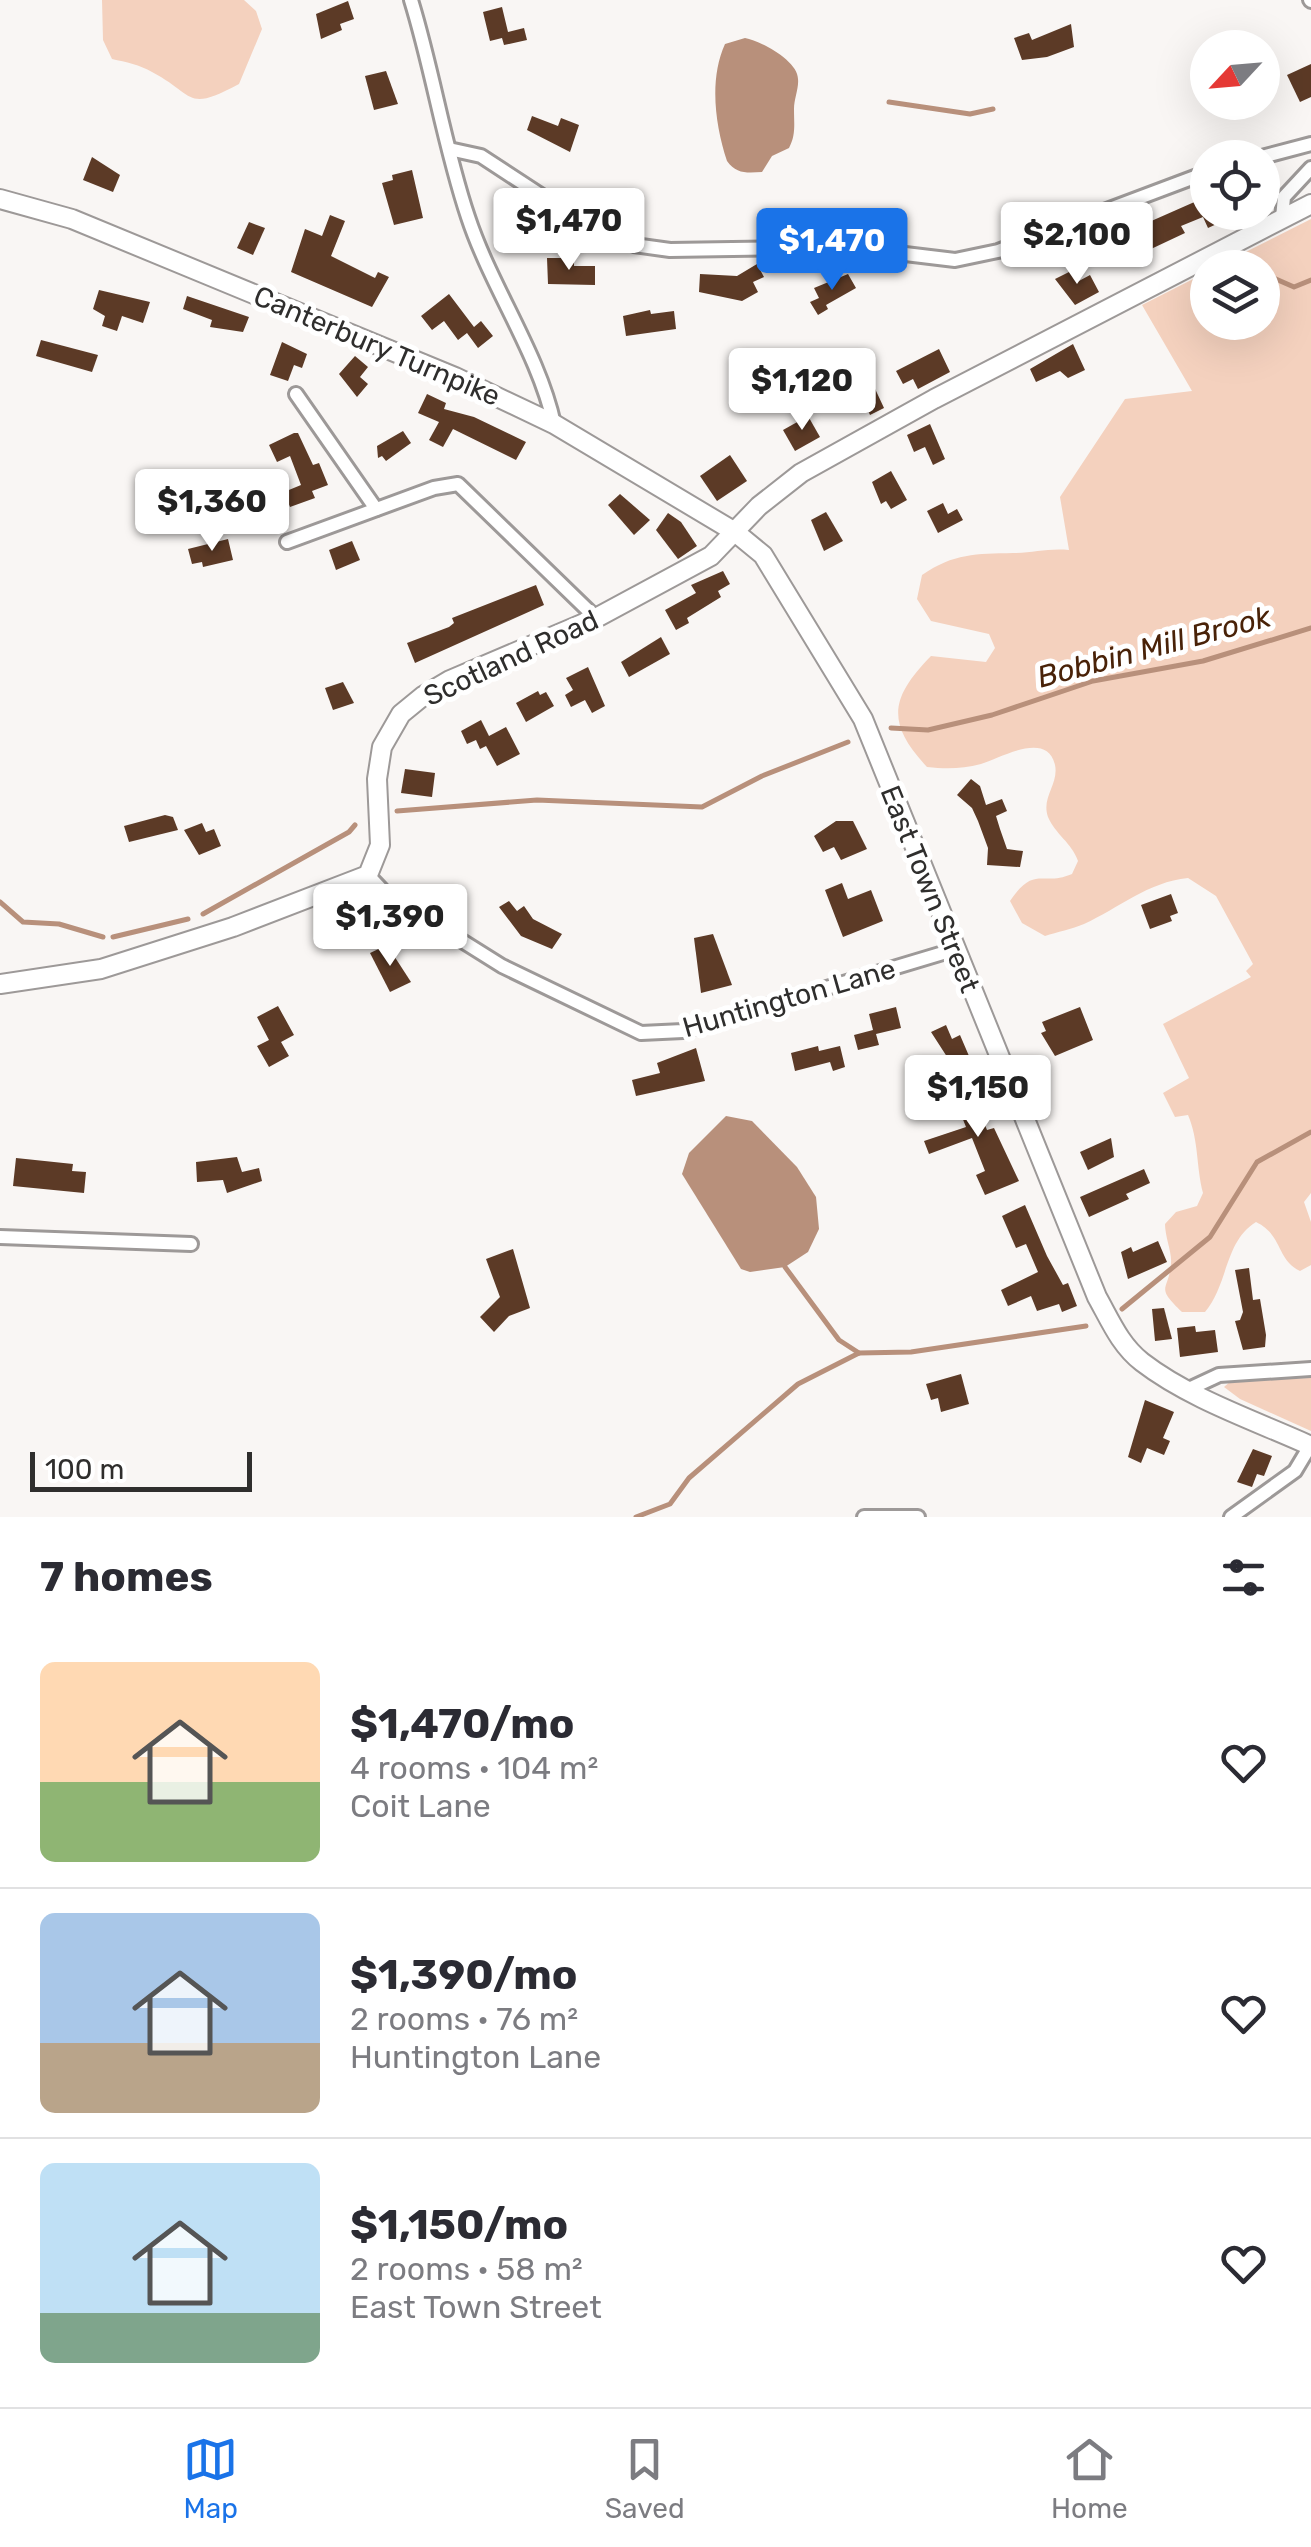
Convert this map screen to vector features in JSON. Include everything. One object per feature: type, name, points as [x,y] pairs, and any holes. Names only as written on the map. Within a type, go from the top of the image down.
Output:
[{"type":"street","points":[[411,0],[449,149],[494,286],[548,396],[554,424]]},
{"type":"street","points":[[1280,152],[1311,144]]},
{"type":"street","points":[[449,149],[481,156],[590,228],[634,245],[670,250],[847,247],[955,260],[998,251],[1190,179]]},
{"type":"street","points":[[1282,218],[1284,198],[1311,168]]},
{"type":"street","name":"Canterbury Turnpike","points":[[0,199],[72,219],[456,377],[554,424],[736,532]]},
{"type":"street","name":"Scotland Road","points":[[368,874],[380,845],[376,779],[382,747],[400,714],[450,680],[596,618],[711,556],[801,473],[1311,204]]},
{"type":"street","points":[[296,394],[376,509]]},
{"type":"street","points":[[287,542],[434,488],[460,484],[596,618]]},
{"type":"street","name":"East Town Street","points":[[736,532],[763,555],[862,718],[1097,1297],[1121,1341],[1142,1362],[1189,1389],[1311,1446]]},
{"type":"street","points":[[0,984],[101,969],[233,927],[368,874]]},
{"type":"street","name":"Huntington Lane","points":[[368,874],[384,892],[502,966],[642,1033],[683,1031],[953,950]]},
{"type":"street","points":[[0,1237],[191,1244]]},
{"type":"street","points":[[1189,1389],[1218,1375],[1311,1369]]},
{"type":"street","points":[[1231,1517],[1295,1471],[1311,1446]]},
{"type":"street","points":[[864,1517],[918,1517]]},
{"type":"shaded area","points":[[102,0],[244,0],[256,11],[262,29],[239,84],[209,98],[192,98],[147,70],[112,59],[103,40]]},
{"type":"shaded area","points":[[745,38],[785,59],[798,79],[791,143],[772,156],[762,172],[742,172],[730,165],[717,117],[715,87],[720,58],[725,44]]},
{"type":"shaded area","points":[[1311,219],[1311,1193],[1304,1202],[1311,1222],[1311,1265],[1300,1271],[1292,1266],[1271,1233],[1256,1222],[1238,1240],[1219,1289],[1205,1312],[1182,1312],[1165,1288],[1171,1259],[1165,1224],[1176,1212],[1197,1206],[1203,1193],[1188,1115],[1175,1117],[1163,1093],[1189,1078],[1163,1024],[1251,977],[1246,971],[1253,964],[1216,896],[1188,878],[1160,885],[1084,924],[1045,936],[1022,923],[1010,901],[1019,890],[1033,880],[1072,874],[1078,861],[1046,810],[1056,772],[1050,755],[1043,749],[1022,749],[974,766],[927,767],[905,737],[898,711],[907,685],[931,656],[986,662],[995,648],[989,634],[931,621],[917,599],[922,575],[966,556],[1069,550],[1060,497],[1125,399],[1192,391],[1142,305],[1190,281],[1190,340],[1280,340],[1280,250],[1250,250]]},
{"type":"shaded area","points":[[726,1116],[752,1121],[797,1167],[816,1197],[819,1229],[808,1252],[785,1267],[750,1272],[741,1269],[682,1174],[689,1153]]},
{"type":"shaded area","points":[[1311,1378],[1311,1431],[1240,1399],[1224,1387],[1232,1380]]},
{"type":"building","points":[[348,1],[354,19],[340,24],[342,30],[321,39],[316,14]]},
{"type":"building","points":[[502,7],[508,32],[524,28],[527,40],[504,45],[502,38],[490,41],[483,12]]},
{"type":"building","points":[[1071,24],[1074,47],[1047,57],[1022,60],[1014,38],[1029,33],[1032,40]]},
{"type":"building","points":[[1311,64],[1311,97],[1300,102],[1287,75]]},
{"type":"building","points":[[386,71],[398,104],[374,110],[365,76]]},
{"type":"building","points":[[532,116],[558,126],[561,118],[579,125],[570,152],[527,130]]},
{"type":"building","points":[[92,157],[120,175],[113,192],[83,180]]},
{"type":"building","points":[[412,170],[423,218],[394,225],[382,183],[393,180],[392,175]]},
{"type":"building","points":[[1190,204],[1190,222],[1181,226],[1185,233],[1151,249],[1140,226]]},
{"type":"building","points":[[330,215],[345,221],[331,256],[375,278],[378,272],[389,277],[372,307],[291,272],[305,229],[322,236]]},
{"type":"building","points":[[249,222],[265,228],[253,255],[237,248]]},
{"type":"building","points":[[547,258],[574,258],[574,266],[595,266],[595,285],[548,284]]},
{"type":"building","points":[[757,264],[764,277],[753,282],[758,292],[742,301],[699,292],[700,274],[737,276]]},
{"type":"building","points":[[1071,271],[1077,282],[1090,275],[1099,292],[1075,305],[1055,279]]},
{"type":"building","points":[[848,274],[856,288],[826,305],[828,309],[818,315],[810,302],[819,298],[814,288]]},
{"type":"building","points":[[99,290],[150,302],[143,323],[122,316],[117,331],[102,326],[105,316],[93,309]]},
{"type":"building","points":[[449,294],[474,327],[481,321],[493,336],[478,348],[467,333],[458,340],[444,321],[432,330],[421,316]]},
{"type":"building","points":[[187,296],[249,317],[243,332],[210,327],[212,320],[183,309]]},
{"type":"building","points":[[650,310],[651,314],[674,311],[676,329],[626,336],[623,316]]},
{"type":"building","points":[[41,340],[98,355],[92,372],[36,356]]},
{"type":"building","points":[[282,342],[307,354],[302,368],[294,365],[288,381],[270,375]]},
{"type":"building","points":[[1073,344],[1085,370],[1068,378],[1060,371],[1036,382],[1030,369]]},
{"type":"building","points":[[939,349],[950,372],[918,389],[913,379],[903,384],[896,371]]},
{"type":"building","points":[[355,356],[368,367],[360,377],[368,384],[357,397],[339,374]]},
{"type":"building","points":[[870,378],[884,408],[870,415],[856,385]]},
{"type":"building","points":[[427,394],[446,403],[444,409],[474,417],[526,442],[516,460],[453,429],[443,447],[429,440],[439,422],[418,413]]},
{"type":"building","points":[[808,416],[820,437],[795,451],[783,430]]},
{"type":"building","points":[[930,424],[945,459],[933,465],[925,447],[914,452],[907,435]]},
{"type":"building","points":[[403,431],[411,443],[386,461],[382,456],[378,458],[377,446]]},
{"type":"building","points":[[298,433],[313,465],[319,463],[328,485],[312,491],[315,498],[290,507],[284,492],[301,485],[290,456],[277,462],[269,445]]},
{"type":"building","points":[[730,455],[747,481],[717,501],[700,476]]},
{"type":"building","points":[[891,471],[907,500],[891,509],[886,501],[881,504],[872,482]]},
{"type":"building","points":[[620,494],[650,520],[634,535],[608,505]]},
{"type":"building","points":[[943,503],[948,514],[957,509],[963,520],[938,533],[927,511]]},
{"type":"building","points":[[826,512],[843,541],[824,551],[811,520]]},
{"type":"building","points":[[668,513],[681,522],[697,546],[678,559],[656,530]]},
{"type":"building","points":[[228,539],[233,560],[203,567],[202,562],[192,564],[188,549]]},
{"type":"building","points":[[352,541],[360,560],[336,570],[329,550]]},
{"type":"building","points":[[723,571],[730,584],[718,591],[721,597],[687,618],[689,623],[676,630],[665,610],[696,593],[691,585]]},
{"type":"building","points":[[536,585],[544,605],[415,663],[407,643],[449,627],[454,623],[452,618]]},
{"type":"building","points":[[661,637],[670,654],[629,677],[621,662]]},
{"type":"building","points":[[588,667],[605,706],[592,713],[585,700],[571,707],[565,695],[573,690],[566,678]]},
{"type":"building","points":[[343,682],[354,703],[333,710],[325,688]]},
{"type":"building","points":[[538,691],[540,695],[546,692],[554,706],[526,722],[516,703]]},
{"type":"building","points":[[481,720],[489,736],[506,727],[520,754],[497,766],[486,746],[480,749],[476,740],[467,744],[461,731]]},
{"type":"building","points":[[405,769],[435,773],[432,797],[401,793]]},
{"type":"building","points":[[971,779],[980,786],[986,805],[1002,799],[1007,811],[996,816],[1007,849],[1023,851],[1020,867],[987,865],[988,848],[978,821],[972,808],[957,795]]},
{"type":"building","points":[[165,815],[173,817],[178,830],[129,842],[124,826]]},
{"type":"building","points":[[836,821],[853,821],[867,849],[841,860],[834,847],[823,852],[814,836]]},
{"type":"building","points":[[202,823],[206,832],[214,829],[221,846],[199,855],[184,830]]},
{"type":"building","points":[[842,883],[848,899],[871,890],[883,921],[843,937],[825,890]]},
{"type":"building","points":[[1171,894],[1178,913],[1170,916],[1172,921],[1150,929],[1141,905]]},
{"type":"building","points":[[509,901],[517,911],[524,906],[533,919],[562,934],[552,949],[521,936],[499,907]]},
{"type":"building","points":[[713,934],[732,985],[701,993],[694,938]]},
{"type":"building","points":[[387,945],[411,982],[390,992],[370,953]]},
{"type":"building","points":[[278,1006],[294,1035],[281,1042],[289,1056],[269,1067],[257,1046],[269,1040],[257,1017]]},
{"type":"building","points":[[896,1007],[901,1028],[876,1034],[879,1045],[858,1050],[854,1035],[873,1030],[869,1014]]},
{"type":"building","points":[[1080,1007],[1093,1040],[1055,1056],[1041,1033],[1046,1031],[1042,1022]]},
{"type":"building","points":[[946,1025],[952,1039],[960,1035],[969,1056],[951,1063],[931,1032]]},
{"type":"building","points":[[818,1046],[819,1051],[840,1046],[845,1067],[833,1071],[830,1062],[795,1071],[791,1053]]},
{"type":"building","points":[[696,1048],[705,1081],[636,1096],[632,1080],[660,1073],[657,1063]]},
{"type":"building","points":[[979,1077],[986,1097],[975,1101],[987,1130],[994,1128],[1019,1181],[985,1195],[976,1175],[985,1171],[972,1138],[929,1154],[924,1141],[966,1127],[952,1092]]},
{"type":"building","points":[[1111,1138],[1114,1157],[1088,1170],[1080,1152]]},
{"type":"building","points":[[237,1157],[242,1172],[259,1168],[262,1181],[227,1193],[223,1180],[197,1182],[196,1162]]},
{"type":"building","points":[[16,1158],[73,1164],[72,1171],[86,1172],[84,1193],[13,1186]]},
{"type":"building","points":[[1144,1169],[1150,1183],[1126,1194],[1129,1199],[1089,1217],[1080,1197]]},
{"type":"building","points":[[1025,1205],[1047,1256],[1063,1285],[1068,1283],[1077,1306],[1062,1312],[1059,1304],[1037,1311],[1031,1296],[1008,1306],[1001,1290],[1038,1272],[1026,1244],[1016,1248],[1002,1216]]},
{"type":"building","points":[[1158,1241],[1167,1262],[1128,1279],[1121,1252],[1131,1247],[1133,1252]]},
{"type":"building","points":[[513,1249],[530,1308],[509,1316],[494,1332],[480,1317],[500,1297],[486,1259]]},
{"type":"building","points":[[1249,1268],[1253,1300],[1260,1299],[1266,1335],[1265,1347],[1243,1350],[1235,1321],[1240,1320],[1243,1312],[1235,1270]]},
{"type":"building","points":[[1164,1308],[1172,1339],[1155,1341],[1152,1309]]},
{"type":"building","points":[[1195,1326],[1196,1332],[1215,1330],[1218,1352],[1180,1357],[1177,1328]]},
{"type":"building","points":[[961,1374],[969,1404],[941,1412],[938,1398],[931,1400],[926,1384]]},
{"type":"building","points":[[1145,1400],[1174,1412],[1163,1438],[1170,1441],[1164,1455],[1147,1448],[1141,1463],[1128,1457]]},
{"type":"building","points":[[1253,1449],[1272,1456],[1264,1476],[1257,1474],[1252,1487],[1237,1482]]},
{"type":"waterway","points":[[889,102],[970,114],[993,109]]},
{"type":"waterway","points":[[1280,281],[1294,287],[1311,280]]},
{"type":"waterway","name":"Bobbin Mill Brook","points":[[891,728],[928,730],[992,715],[1093,681],[1203,661],[1311,628]]},
{"type":"waterway","name":"Bobbin Mill Brook","points":[[397,811],[537,800],[702,807],[762,776],[848,742]]},
{"type":"waterway","name":"Bobbin Mill Brook","points":[[203,914],[349,832],[355,825]]},
{"type":"waterway","name":"Bobbin Mill Brook","points":[[0,902],[23,922],[59,924],[103,937]]},
{"type":"waterway","name":"Bobbin Mill Brook","points":[[113,937],[188,919]]},
{"type":"waterway","points":[[1122,1309],[1210,1237],[1257,1162],[1311,1132]]},
{"type":"waterway","points":[[785,1267],[839,1340],[859,1353]]},
{"type":"waterway","points":[[636,1517],[670,1504],[689,1478],[798,1384],[859,1353],[911,1352],[1086,1326]]}]
